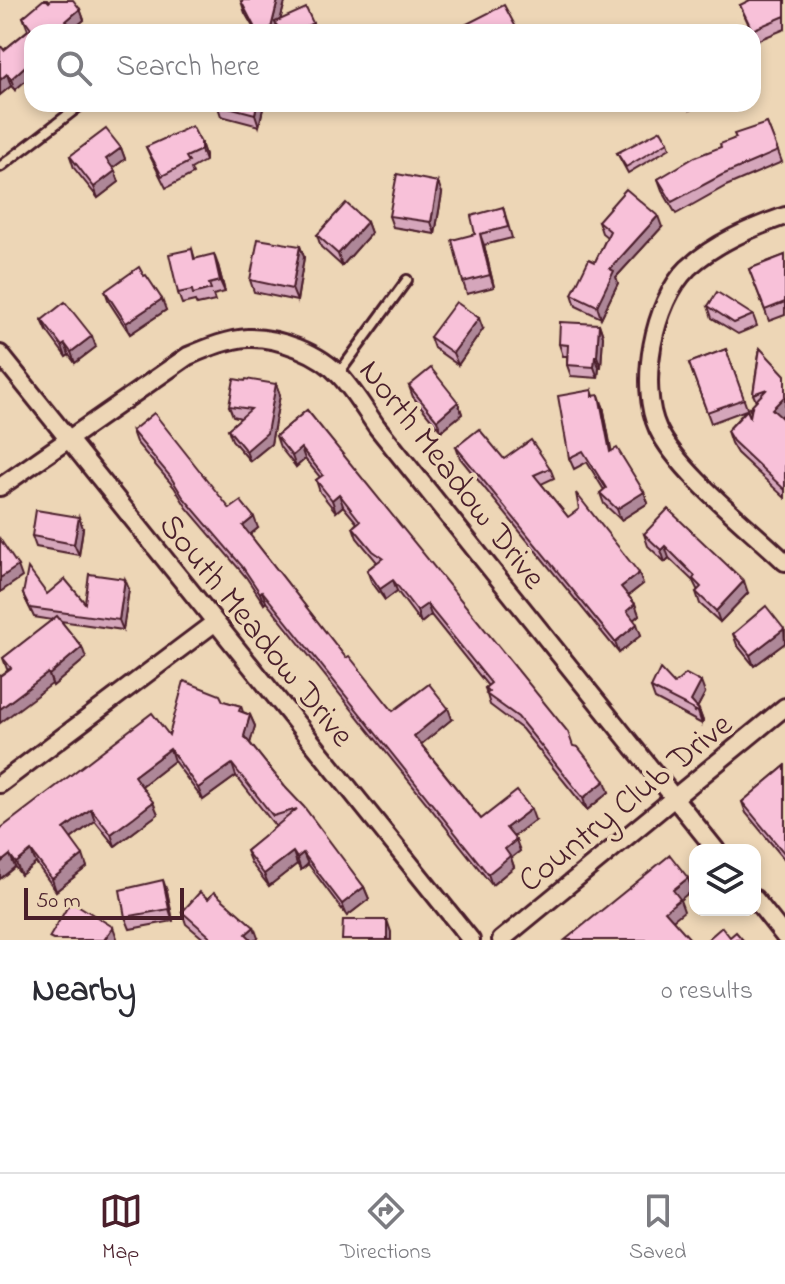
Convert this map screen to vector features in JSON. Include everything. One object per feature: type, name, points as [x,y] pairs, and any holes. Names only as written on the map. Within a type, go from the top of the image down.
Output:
[{"type":"street","points":[[785,216],[722,243],[687,270],[667,302],[652,344],[649,388],[658,428],[682,465],[785,562]]},
{"type":"street","name":"North Meadow Drive","points":[[0,487],[188,356],[215,345],[249,338],[286,344],[315,357],[339,373],[377,427],[711,844]]},
{"type":"street","name":"South Meadow Drive","points":[[0,354],[471,940]]},
{"type":"street","points":[[0,784],[214,623]]},
{"type":"street","name":"Country Club Drive","points":[[501,940],[785,707]]},
{"type":"street","points":[[761,907],[785,937]]},
{"type":"lane","points":[[0,167],[72,112]]},
{"type":"lane","points":[[339,373],[407,280]]},
{"type":"building","points":[[43,0],[73,0],[80,9],[66,21],[69,24],[28,24],[23,17]]},
{"type":"building","points":[[278,0],[272,24],[253,24],[241,1]]},
{"type":"building","points":[[750,0],[785,0],[785,16],[761,26],[749,24],[740,5]]},
{"type":"building","points":[[504,5],[514,24],[467,24]]},
{"type":"building","points":[[306,8],[313,23],[276,24]]},
{"type":"building","points":[[24,34],[24,67],[11,79],[7,74],[0,80],[0,45],[4,50]]},
{"type":"building","points":[[767,123],[778,151],[722,175],[672,202],[658,179],[695,157],[721,147],[720,144],[736,138],[734,134]]},
{"type":"building","points":[[192,126],[201,143],[201,150],[186,157],[189,162],[162,176],[146,147]]},
{"type":"building","points":[[106,129],[121,148],[106,159],[115,171],[94,187],[70,156]]},
{"type":"building","points":[[661,130],[668,142],[626,167],[617,153]]},
{"type":"building","points":[[397,174],[438,182],[431,222],[389,216]]},
{"type":"building","points":[[626,189],[658,216],[610,269],[614,271],[597,306],[572,294],[589,259],[595,262],[610,231],[598,221]]},
{"type":"building","points":[[346,203],[367,222],[338,254],[317,235]]},
{"type":"building","points":[[503,207],[508,227],[480,234],[490,275],[463,282],[452,240],[475,234],[471,216]]},
{"type":"building","points":[[258,239],[300,246],[292,289],[250,280]]},
{"type":"building","points":[[192,249],[194,259],[214,254],[220,281],[209,284],[211,289],[193,294],[192,290],[178,293],[169,254]]},
{"type":"building","points":[[785,255],[785,302],[765,310],[749,269]]},
{"type":"building","points":[[139,267],[162,299],[126,323],[105,291]]},
{"type":"building","points":[[717,292],[753,315],[734,323],[708,306]]},
{"type":"building","points":[[65,302],[92,336],[71,352],[65,344],[62,346],[42,320]]},
{"type":"building","points":[[456,302],[479,318],[453,353],[430,337]]},
{"type":"building","points":[[560,322],[599,324],[594,367],[567,365],[568,345],[559,344]]},
{"type":"building","points":[[760,348],[785,375],[785,396],[772,409],[785,421],[785,490],[733,441],[727,431],[747,410],[750,417],[752,407],[749,408],[767,389],[753,394]]},
{"type":"building","points":[[726,349],[744,399],[707,412],[689,363]]},
{"type":"building","points":[[431,368],[458,402],[437,420],[409,386]]},
{"type":"building","points":[[234,379],[276,384],[267,433],[246,451],[228,429],[251,409],[229,406]]},
{"type":"building","points":[[592,390],[592,396],[599,395],[610,452],[617,448],[644,492],[617,509],[600,493],[606,488],[583,451],[569,458],[558,396]]},
{"type":"building","points":[[307,410],[568,732],[573,746],[578,747],[605,781],[583,798],[518,717],[486,694],[489,692],[485,688],[491,683],[427,604],[417,611],[393,580],[380,589],[367,570],[383,558],[353,527],[360,521],[339,494],[332,500],[316,480],[323,475],[301,448],[292,456],[276,436]]},
{"type":"building","points":[[154,413],[230,509],[241,501],[254,517],[243,526],[346,658],[349,656],[393,711],[429,684],[448,708],[414,736],[481,819],[517,791],[531,809],[506,828],[516,840],[505,849],[510,856],[488,874],[132,431]]},
{"type":"building","points":[[479,429],[504,459],[531,440],[550,468],[534,475],[568,517],[579,509],[576,493],[639,573],[621,587],[635,604],[627,611],[637,624],[615,642],[456,447]]},
{"type":"building","points":[[668,509],[744,581],[716,611],[696,592],[701,587],[693,579],[695,576],[665,546],[661,550],[644,534]]},
{"type":"building","points":[[36,510],[79,517],[74,544],[32,536]]},
{"type":"building","points":[[0,539],[18,566],[0,578]]},
{"type":"building","points":[[28,568],[47,594],[65,579],[85,603],[89,574],[125,579],[119,620],[30,608],[23,594]]},
{"type":"building","points":[[766,606],[784,629],[750,655],[733,634]]},
{"type":"building","points":[[57,616],[82,647],[49,675],[0,709],[0,676],[11,668],[3,658]]},
{"type":"building","points":[[660,669],[674,684],[686,674],[701,682],[691,701],[698,712],[651,688]]},
{"type":"building","points":[[184,681],[220,695],[223,701],[241,706],[239,711],[250,715],[244,736],[304,807],[364,887],[342,904],[303,853],[297,858],[293,852],[264,874],[246,851],[297,809],[273,816],[232,764],[198,788],[170,749],[134,776],[153,802],[134,817],[111,834],[91,809],[64,829],[83,855],[52,879],[31,851],[16,863],[10,855],[0,863],[0,829],[152,713],[169,735]]},
{"type":"building","points":[[785,766],[785,854],[742,802]]},
{"type":"building","points":[[670,855],[688,878],[673,890],[680,899],[665,911],[691,940],[565,940]]},
{"type":"building","points":[[163,880],[169,909],[125,917],[120,890]]},
{"type":"building","points":[[200,892],[208,899],[214,892],[254,927],[246,934],[252,940],[214,940],[182,912]]},
{"type":"building","points":[[71,901],[113,927],[104,940],[49,938]]},
{"type":"building","points":[[343,920],[387,920],[387,940],[342,940]]},
{"type":"building","points":[[722,927],[730,937],[736,932],[743,940],[707,940]]}]
